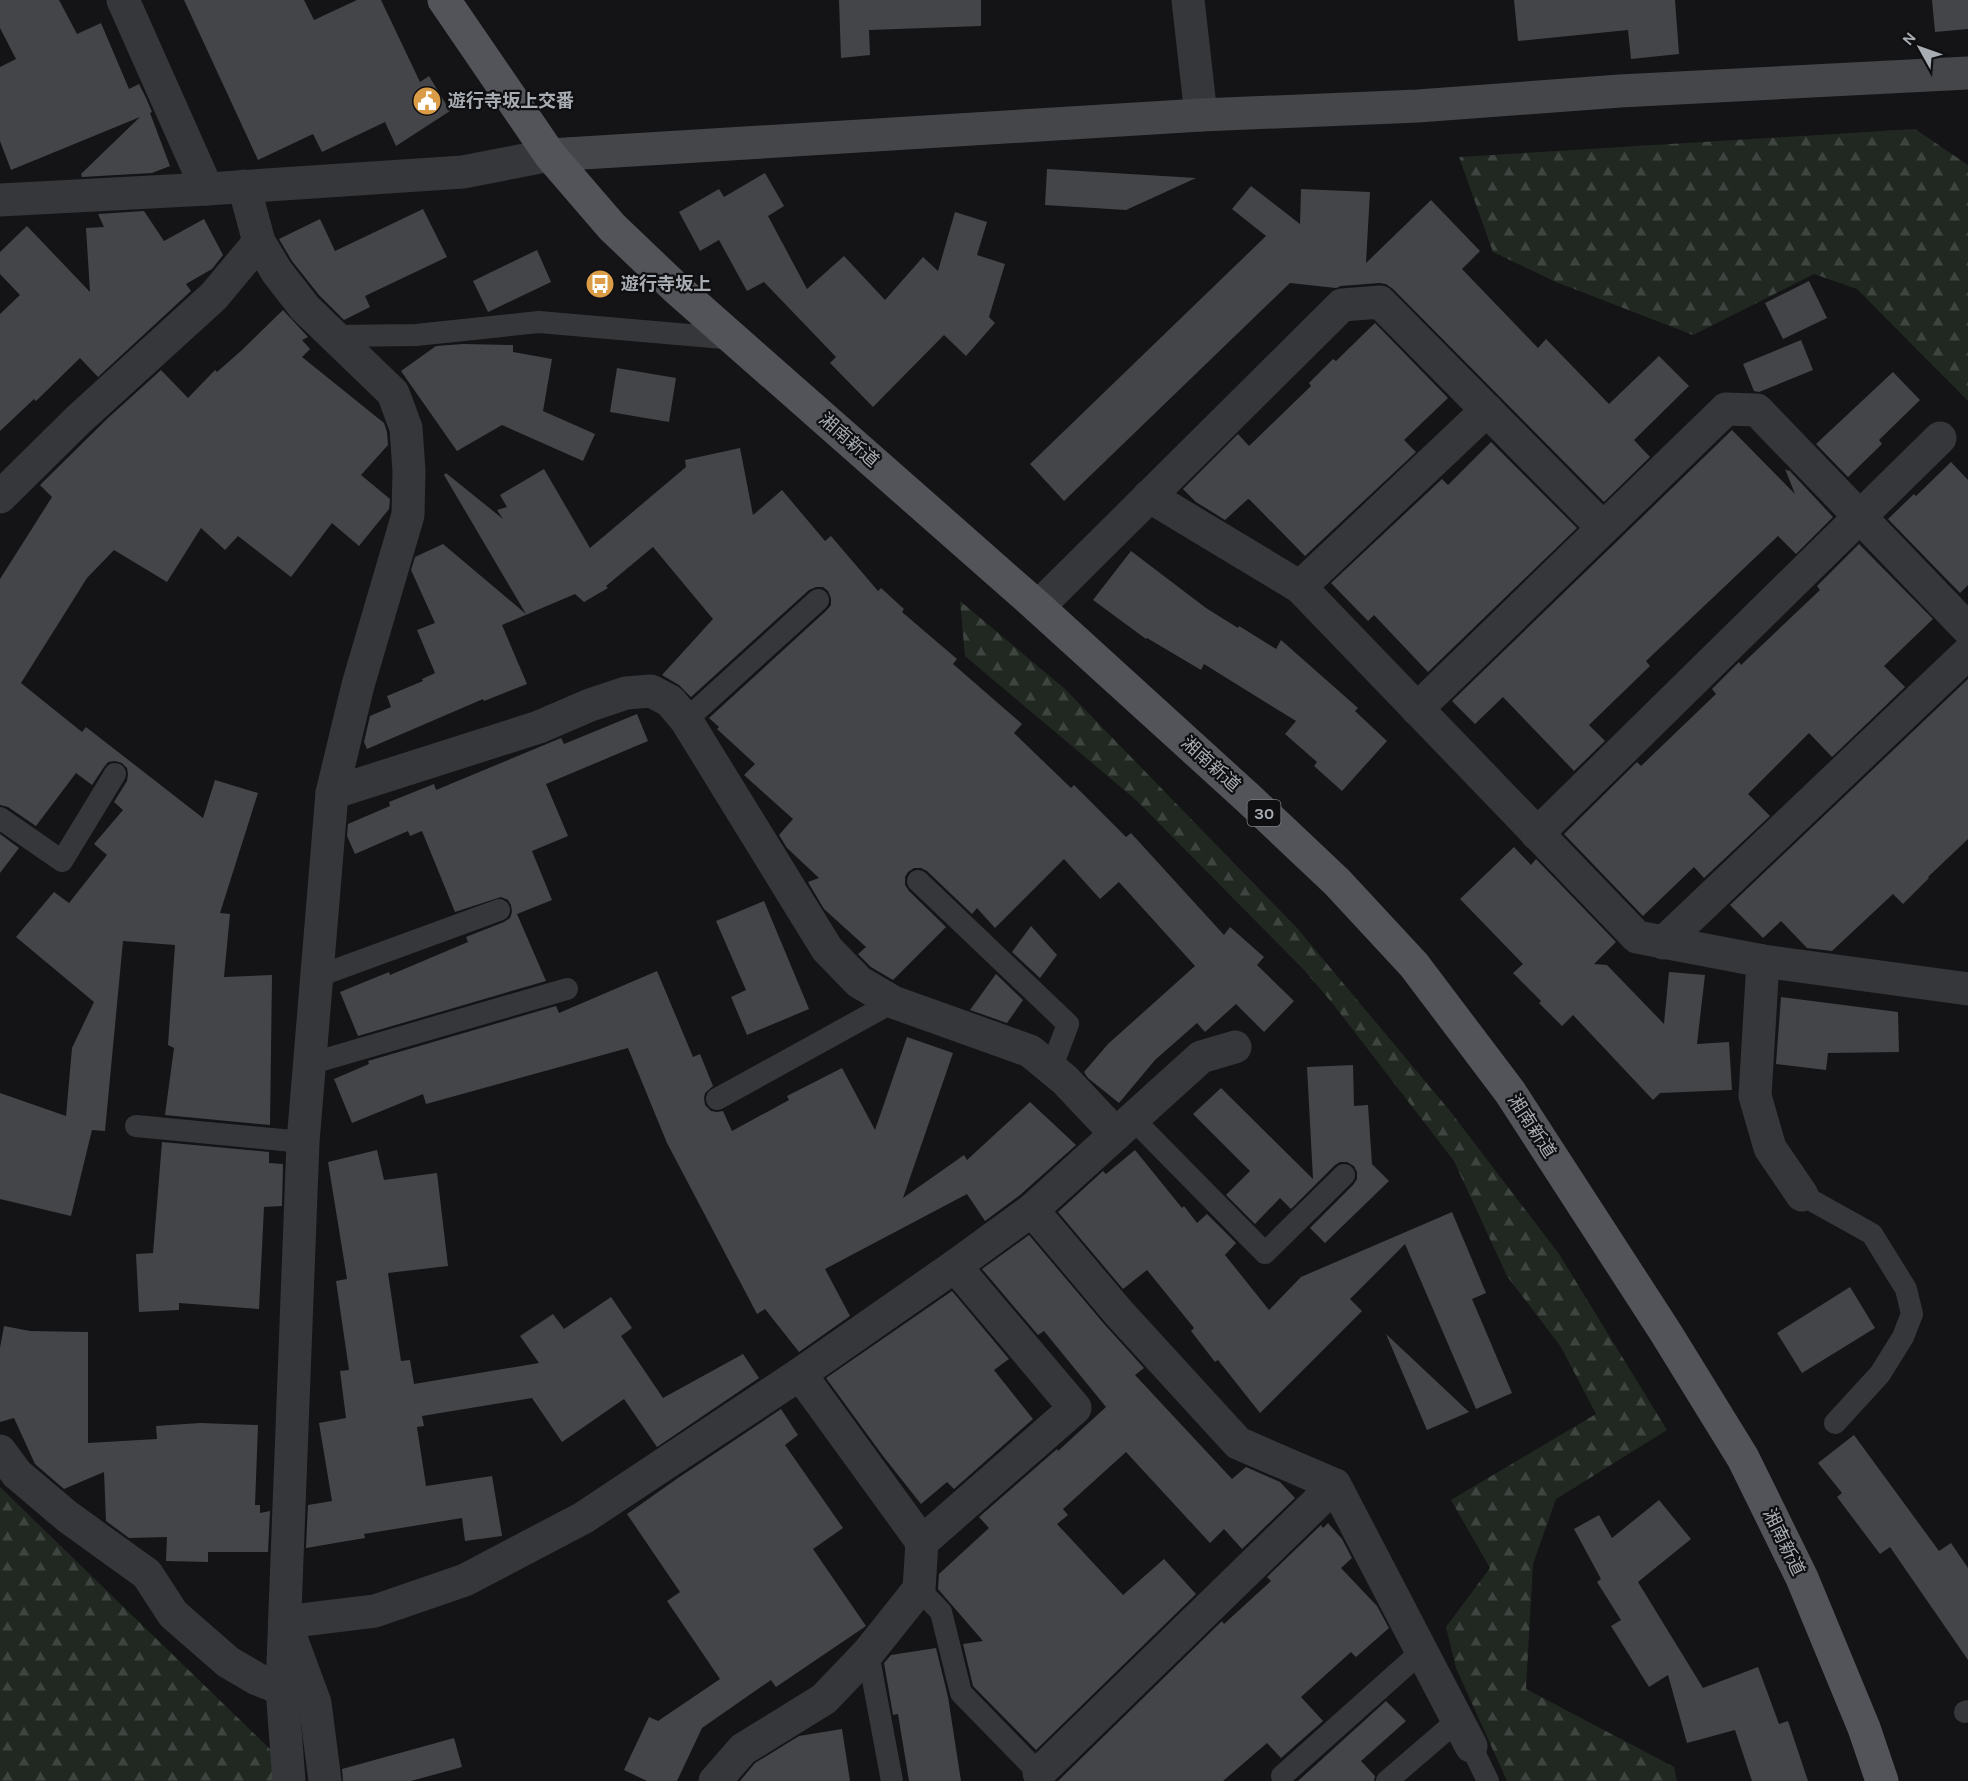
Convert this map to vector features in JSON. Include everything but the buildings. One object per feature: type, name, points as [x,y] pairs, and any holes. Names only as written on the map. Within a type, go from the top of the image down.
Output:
[{"type":"main road","name":"湘南新道","points":[[444,0],[550,155],[612,227],[677,290],[1038,607],[1248,798],[1337,882],[1414,965],[1510,1092],[1666,1332],[1743,1458],[1802,1578],[1864,1728],[1882,1781]]},
{"type":"street","points":[[123,0],[207,189]]},
{"type":"street","points":[[1188,0],[1201,115]]},
{"type":"street","points":[[0,200],[463,172],[550,155],[1201,115],[1418,106],[1620,91],[1968,73]]},
{"type":"street","points":[[244,186],[259,242],[277,272],[305,308],[393,393],[406,428],[409,471],[408,515],[358,686],[332,793],[303,1142],[282,1689],[289,1781]]},
{"type":"street","points":[[0,497],[79,419],[214,296],[259,242]]},
{"type":"street","points":[[1038,607],[1342,305],[1380,302],[1603,528]]},
{"type":"street","points":[[1417,709],[1726,408],[1757,410],[1968,629]]},
{"type":"street","points":[[1300,587],[1486,410]]},
{"type":"street","points":[[1537,834],[1940,438]]},
{"type":"street","points":[[1149,496],[1300,587],[1637,937],[1763,961],[1968,989]]},
{"type":"street","points":[[1663,943],[1968,652]]},
{"type":"street","points":[[332,793],[539,727],[590,705],[626,693],[651,691],[670,701],[686,720],[827,949],[860,982],[893,1002],[1030,1052],[1125,1126]]},
{"type":"street","points":[[1763,961],[1755,1096],[1770,1148],[1802,1195]]},
{"type":"street","points":[[285,1622],[375,1611],[465,1580],[583,1518],[800,1374],[955,1266],[1032,1210],[1202,1057],[1235,1047]]},
{"type":"street","points":[[1032,1210],[1119,1313],[1238,1443],[1335,1485],[1464,1733]]},
{"type":"street","points":[[922,1542],[1075,1408],[955,1266]]},
{"type":"street","points":[[715,1781],[742,1749],[824,1699],[868,1653],[919,1589],[922,1542],[800,1374]]},
{"type":"street","points":[[0,1451],[17,1474],[68,1517],[147,1574],[173,1614],[228,1662],[257,1679],[282,1689]]},
{"type":"street","points":[[1040,1777],[1335,1485]]},
{"type":"street","points":[[285,1622],[315,1703],[325,1781]]},
{"type":"lane","points":[[334,336],[416,335],[539,322],[735,339]]},
{"type":"lane","points":[[686,720],[818,600]]},
{"type":"lane","points":[[0,818],[62,861],[115,774]]},
{"type":"lane","points":[[918,881],[1068,1024],[1051,1069]]},
{"type":"lane","points":[[316,977],[499,910]]},
{"type":"lane","points":[[309,1064],[567,989]]},
{"type":"lane","points":[[717,1099],[893,1002]]},
{"type":"lane","points":[[136,1126],[303,1142]]},
{"type":"lane","points":[[1125,1126],[1265,1253],[1344,1175]]},
{"type":"lane","points":[[1802,1195],[1872,1234],[1906,1289],[1912,1314],[1903,1337],[1880,1374],[1835,1423]]},
{"type":"lane","points":[[919,1589],[941,1612],[961,1693],[1040,1777]]},
{"type":"lane","points":[[1282,1776],[1421,1652]]},
{"type":"lane","points":[[868,1653],[892,1781]]},
{"type":"lane","points":[[1386,1781],[1464,1733],[1488,1781]]},
{"type":"green space","points":[[1915,129],[1968,165],[1968,401],[1857,289],[1814,274],[1693,335],[1556,282],[1493,252],[1459,157]]},
{"type":"green space","points":[[960,601],[1065,689],[1297,928],[1450,1111],[1559,1254],[1667,1430],[1556,1499],[1533,1564],[1526,1689],[1674,1767],[1677,1781],[1507,1781],[1456,1668],[1446,1627],[1490,1568],[1451,1500],[1596,1414],[1561,1347],[1507,1276],[1454,1161],[1333,1004],[1305,971],[1136,800],[965,656]]},
{"type":"green space","points":[[0,1487],[275,1754],[274,1781],[0,1781]]},
{"type":"place","name":"遊行寺坂上交番","points":[[427,101]]},
{"type":"place","name":"遊行寺坂上","points":[[600,284]]}]
